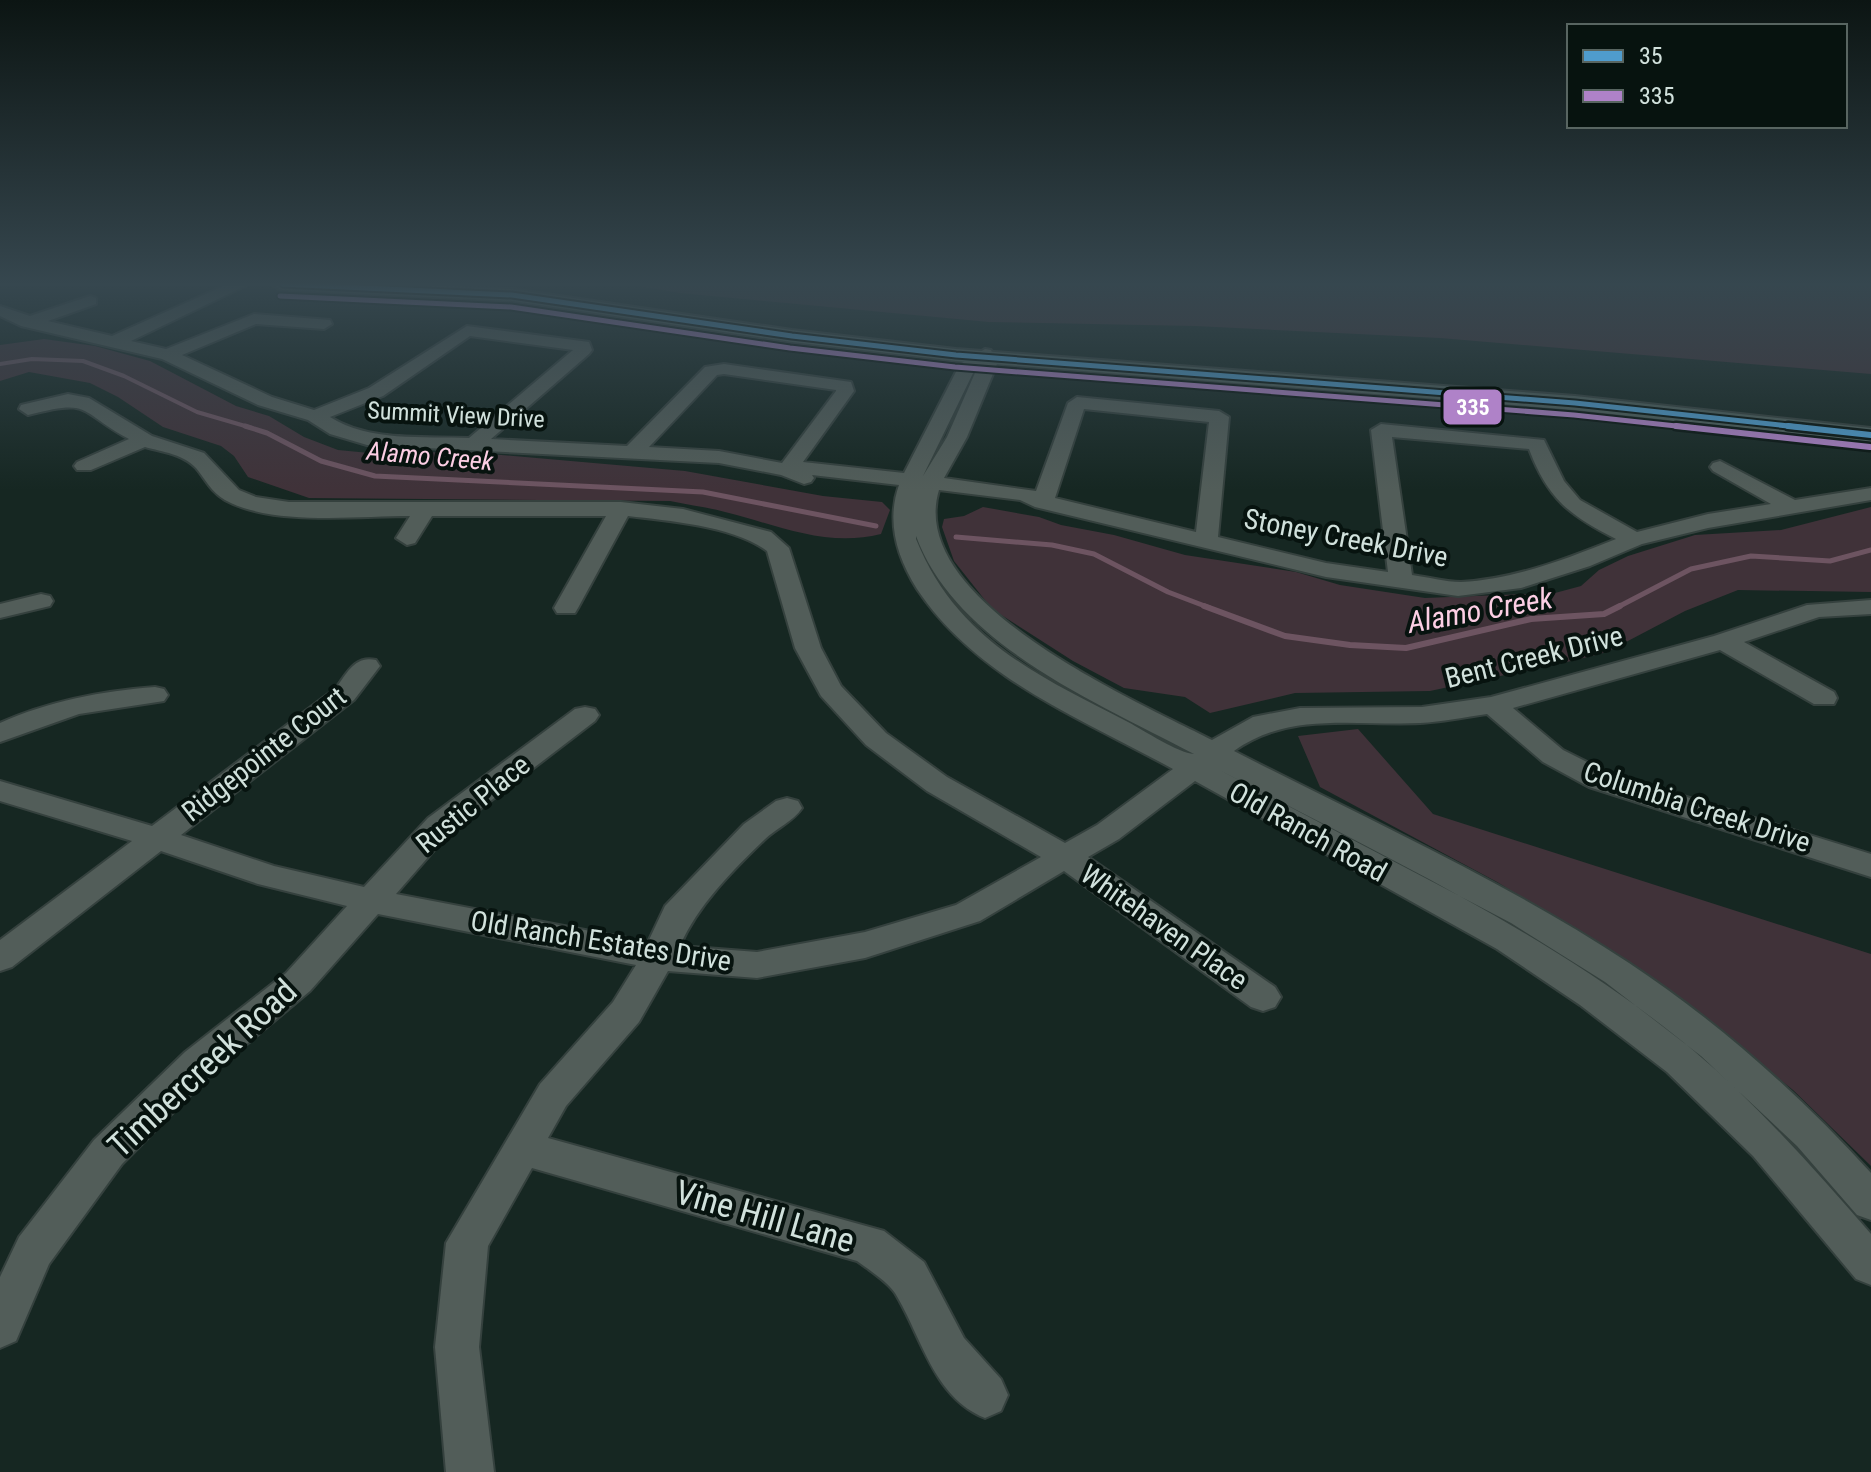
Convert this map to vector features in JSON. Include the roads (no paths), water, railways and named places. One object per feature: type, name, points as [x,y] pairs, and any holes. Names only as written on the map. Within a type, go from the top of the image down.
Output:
[{"type":"main road","points":[[1006,353],[1545,400],[1871,435]]},
{"type":"main road","points":[[1014,353],[1442,380],[1871,422]]},
{"type":"street","name":"Summit View Drive","points":[[159,353],[265,401],[315,416],[337,430],[367,439],[476,442],[719,457],[787,470],[817,481],[920,488]]},
{"type":"street","points":[[168,355],[174,353]]},
{"type":"street","points":[[315,416],[376,392],[435,353]]},
{"type":"street","points":[[476,442],[576,353]]},
{"type":"street","name":"Old Ranch Road","points":[[985,353],[969,364],[920,488],[904,502],[905,539],[917,570],[947,615],[993,657],[1060,698],[1204,761],[1523,915],[1617,973],[1714,1046],[1811,1134],[1871,1202]]},
{"type":"street","points":[[634,451],[711,371],[724,369],[845,386],[845,391],[787,470]]},
{"type":"street","name":"Whitehaven Place","points":[[28,409],[65,399],[83,401],[145,440],[190,453],[206,464],[228,494],[252,504],[289,509],[621,509],[683,516],[763,537],[778,548],[808,648],[830,690],[876,739],[937,784],[1066,857],[1263,997]]},
{"type":"street","points":[[1043,502],[1077,403],[1219,417],[1206,541]]},
{"type":"street","points":[[1401,583],[1381,430],[1537,444],[1549,478],[1563,499],[1580,512],[1634,539]]},
{"type":"street","points":[[84,466],[145,440]]},
{"type":"street","points":[[1720,467],[1790,506]]},
{"type":"street","name":"Stoney Creek Drive","points":[[920,488],[1019,504],[1043,502],[1326,570],[1458,589],[1513,583],[1582,561],[1634,539],[1790,506],[1871,494]]},
{"type":"street","points":[[566,608],[621,509]]},
{"type":"street","points":[[407,538],[424,510]]},
{"type":"street","points":[[0,611],[41,601]]},
{"type":"street","name":"Bent Creek Drive","points":[[1204,761],[1263,723],[1300,716],[1422,715],[1493,705],[1723,641],[1816,610],[1871,607]]},
{"type":"street","points":[[1723,641],[1824,698]]},
{"type":"street","name":"Ridgepointe Court","points":[[0,958],[345,694],[367,666]]},
{"type":"street","points":[[0,733],[34,718],[114,697],[155,695]]},
{"type":"street","name":"Columbia Creek Drive","points":[[1493,705],[1553,756],[1599,780],[1871,866]]},
{"type":"street","name":"Rustic Place","points":[[368,900],[439,825],[585,715]]},
{"type":"street","name":"Old Ranch Road","points":[[1204,761],[1509,940],[1592,995],[1680,1061],[1767,1144],[1871,1265]]},
{"type":"street","name":"Old Ranch Estates Drive","points":[[0,791],[157,838],[269,876],[368,900],[658,957],[757,965],[865,945],[968,913],[1108,832],[1204,761]]},
{"type":"street","points":[[470,1472],[457,1347],[467,1243],[553,1095],[626,1012],[658,957],[677,914],[755,831],[787,808]]},
{"type":"street","name":"Timbercreek Road","points":[[0,1326],[34,1251],[108,1152],[198,1063],[298,982],[368,900]]},
{"type":"street","name":"Vine Hill Lane","points":[[521,1148],[869,1245],[909,1276],[948,1354],[985,1395]]},
{"type":"waterway","name":"Alamo Creek","points":[[0,364],[32,359],[83,361],[124,376],[197,412],[252,428]]},
{"type":"waterway","name":"Alamo Creek","points":[[245,426],[267,433],[321,461],[375,476],[703,492],[876,526]]},
{"type":"waterway","name":"Alamo Creek","points":[[956,537],[1052,545],[1094,554],[1168,592],[1210,608]]},
{"type":"waterway","name":"Alamo Creek","points":[[1616,608],[1691,569],[1751,556],[1830,561],[1871,550]]},
{"type":"waterway","name":"Alamo Creek","points":[[1204,606],[1285,636],[1350,645],[1406,648],[1531,619],[1604,614],[1616,608]]},
{"type":"waterway","name":"Alamo Creek","points":[[1616,608],[1620,606]]}]
